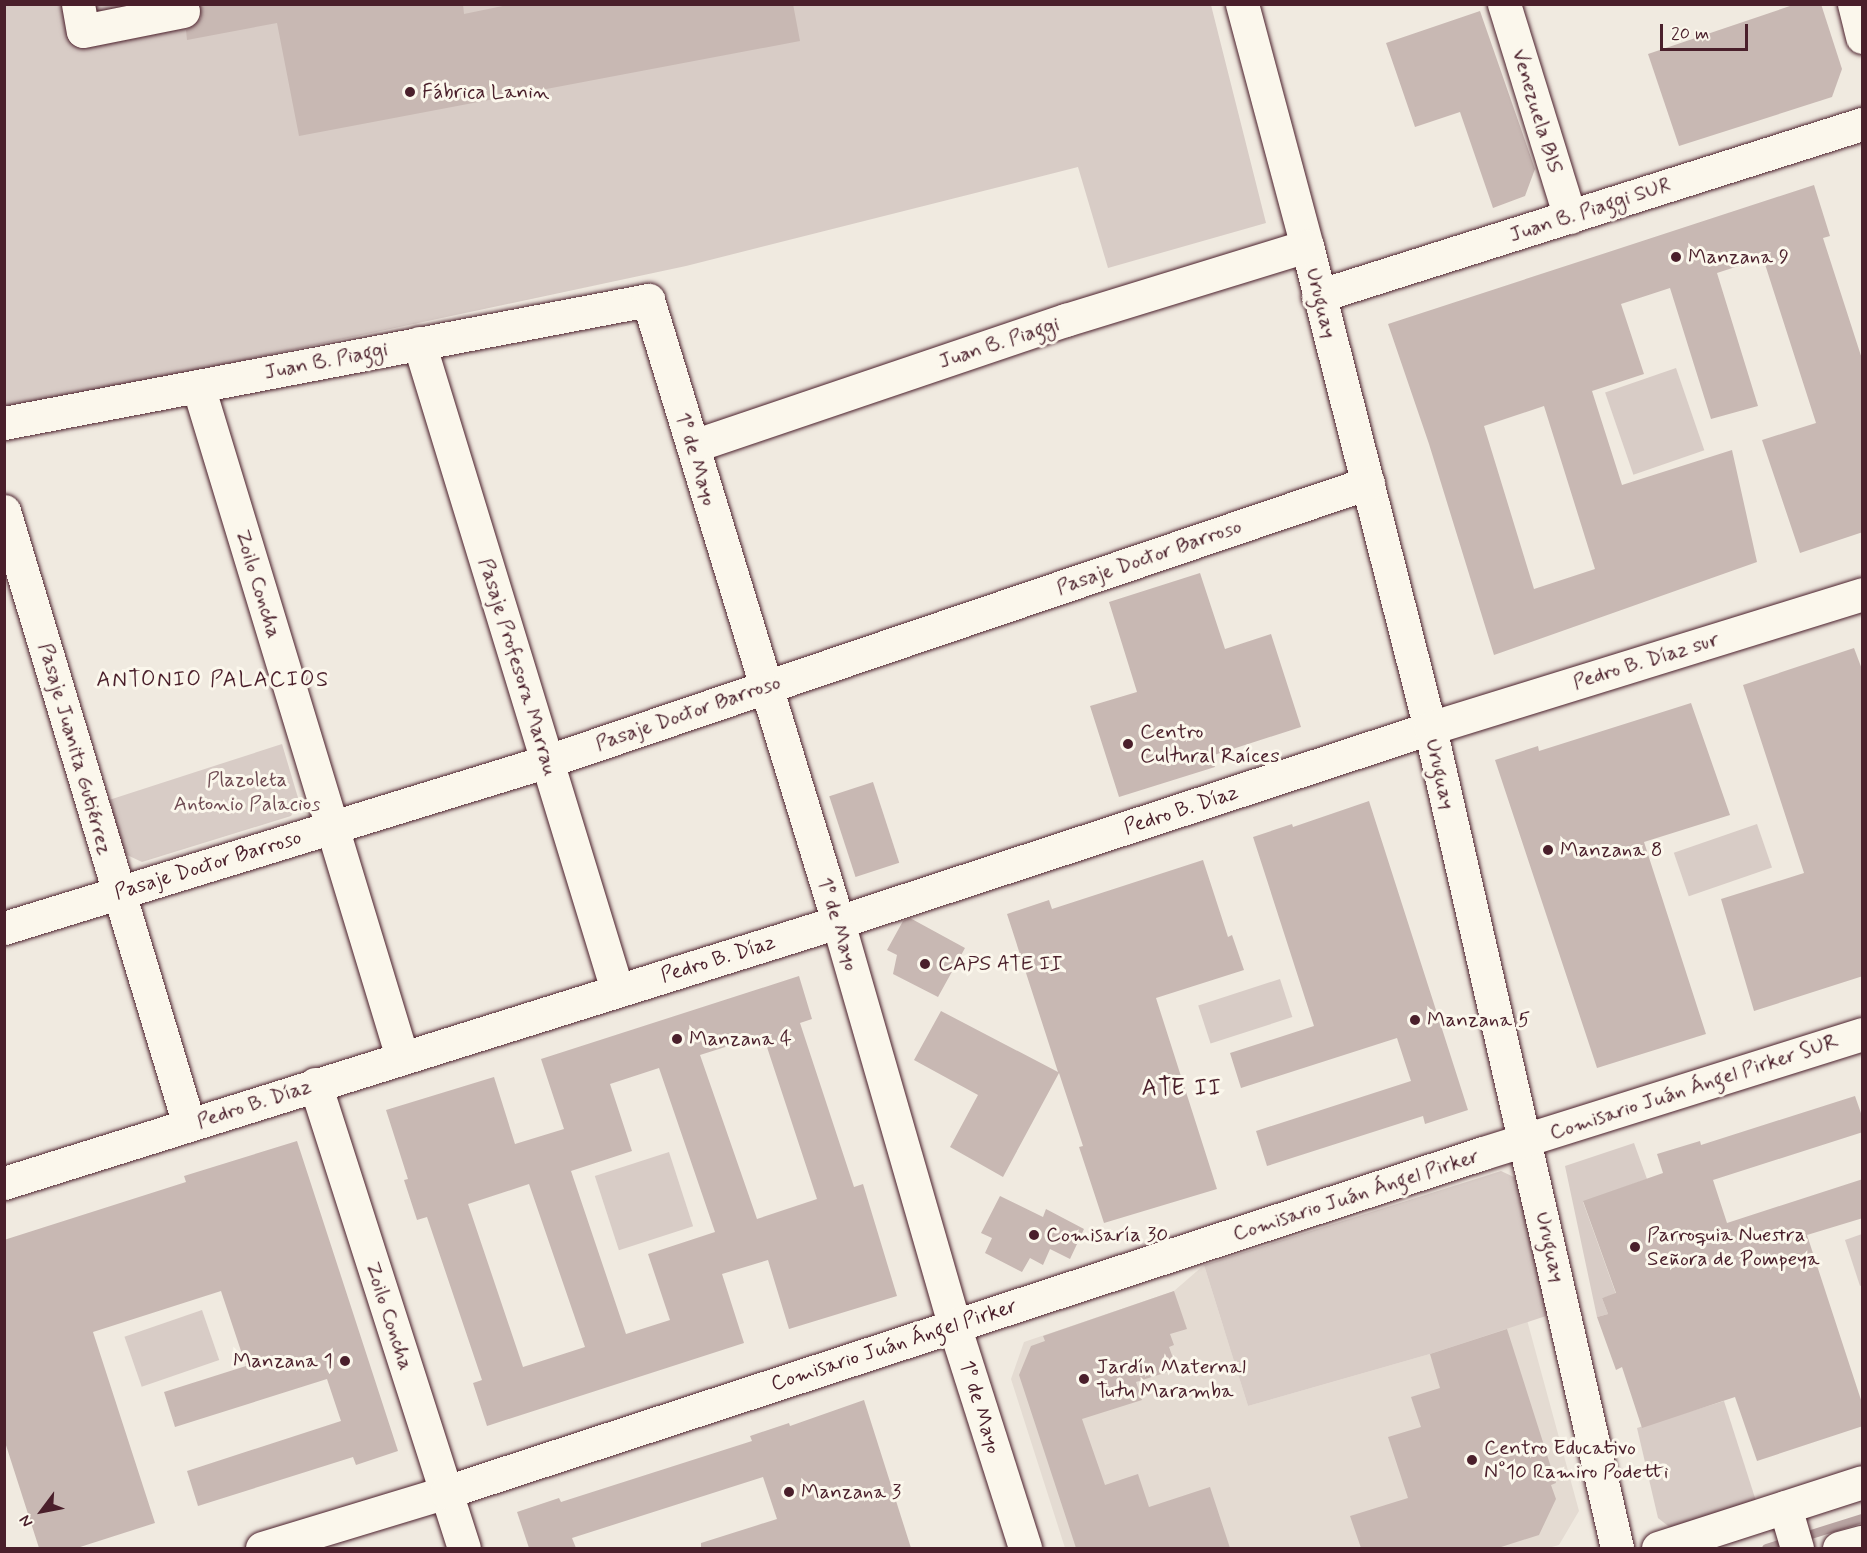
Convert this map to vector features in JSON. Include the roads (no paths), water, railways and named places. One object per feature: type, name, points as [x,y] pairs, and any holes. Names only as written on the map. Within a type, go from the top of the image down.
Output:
[{"type":"street","points":[[78,4],[83,31],[183,11]]},
{"type":"street","name":"Uruguay","points":[[1242,4],[1307,246],[1430,728],[1617,1548]]},
{"type":"street","name":"Venezuela BIS","points":[[1504,4],[1570,217]]},
{"type":"street","points":[[1854,4],[1863,37]]},
{"type":"street","name":"Juan B. Piaggi SUR","points":[[1318,296],[1863,124]]},
{"type":"street","name":"Juan B. Piaggi","points":[[693,446],[1065,320],[1307,246]]},
{"type":"street","name":"Juan B. Piaggi","points":[[4,423],[648,300]]},
{"type":"street","name":"1º de Mayo","points":[[648,300],[838,922],[954,1324],[1024,1548]]},
{"type":"street","name":"Pasaje Profesora Marrau","points":[[419,344],[617,990]]},
{"type":"street","name":"Zoilo Concha","points":[[198,386],[402,1057]]},
{"type":"street","name":"Pasaje Doctor Barroso","points":[[4,928],[548,761],[1368,483]]},
{"type":"street","name":"Pasaje Juanita Gutiérrez","points":[[4,511],[189,1125]]},
{"type":"street","name":"Pedro B. Díaz sur","points":[[1430,728],[1863,594]]},
{"type":"street","name":"Pedro B. Díaz","points":[[4,1183],[838,922],[1430,728]]},
{"type":"street","name":"Comisario Juán Ángel Pirker SUR","points":[[1526,1141],[1863,1034]]},
{"type":"street","name":"Zoilo Concha","points":[[315,1084],[464,1548]]},
{"type":"street","name":"Comisario Juán Ángel Pirker","points":[[262,1548],[446,1492],[954,1324],[1526,1141]]},
{"type":"street","points":[[1658,1548],[1863,1482]]},
{"type":"street","points":[[1785,1507],[1797,1548]]},
{"type":"street","points":[[1839,1548],[1863,1542]]},
{"type":"waterway","points":[[1766,1548],[1862,1518]]},
{"type":"place","name":"Fábrica Lanin","points":[[410,92]]},
{"type":"place","name":"Manzana 9","points":[[1676,257]]},
{"type":"place","name":"Centro Cultural Raíces","points":[[1128,744]]},
{"type":"place","name":"Manzana 8","points":[[1548,850]]},
{"type":"place","name":"CAPS ATE II","points":[[925,964]]},
{"type":"place","name":"Manzana 5","points":[[1415,1020]]},
{"type":"place","name":"Manzana 4","points":[[677,1039]]},
{"type":"place","name":"Comisaría 30","points":[[1034,1235]]},
{"type":"place","name":"Parroquia Nuestra Señora de Pompeya","points":[[1635,1247]]},
{"type":"place","name":"Manzana 1","points":[[345,1361]]},
{"type":"place","name":"Jardín Maternal Tutu Maramba","points":[[1084,1379]]},
{"type":"place","name":"Centro Educativo N°10 Ramiro Podetti","points":[[1472,1460]]},
{"type":"place","name":"Manzana 3","points":[[789,1492]]},
{"type":"district","name":"ANTONIO PALACIOS","points":[[213,681]]},
{"type":"district","name":"ATE II","points":[[1182,1089]]},
{"type":"park label","name":"Plazoleta Antonio Palacios","points":[[247,792]]}]
